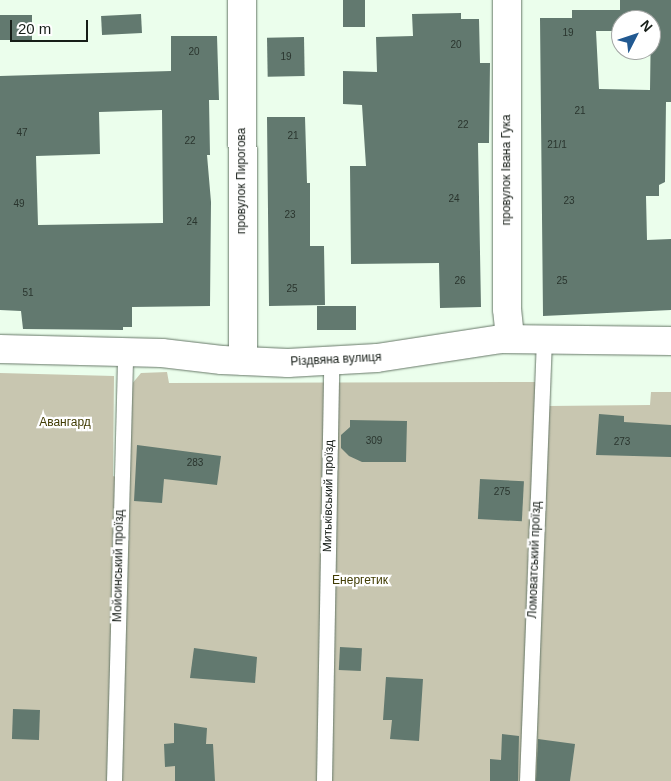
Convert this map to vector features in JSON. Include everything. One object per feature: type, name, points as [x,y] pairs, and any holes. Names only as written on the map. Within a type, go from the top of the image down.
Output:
[{"type":"street","name":"провулок Пирогова","points":[[242,0],[243,361]]},
{"type":"street","name":"провулок Івана Гука","points":[[507,0],[507,310],[510,339]]},
{"type":"street","name":"Різдвяна вулиця","points":[[0,349],[125,352],[243,361],[331,362],[510,339],[671,341]]},
{"type":"lane","name":"Ломоватський проїзд","points":[[527,781],[544,338]]},
{"type":"lane","name":"Мойсинський проїзд","points":[[114,781],[125,352]]},
{"type":"lane","name":"Митьківський проїзд","points":[[324,781],[331,362]]},
{"type":"green space","name":"Енергетик","points":[[167,372],[169,383],[535,382],[548,406],[650,405],[651,392],[671,392],[671,781],[0,781],[0,373],[114,376],[113,476],[130,483],[131,385],[141,373]]},
{"type":"building","points":[[343,0],[365,0],[365,27],[343,27]]},
{"type":"building","points":[[620,0],[671,0],[671,102],[666,102],[665,182],[659,185],[659,196],[646,196],[647,240],[671,239],[671,310],[543,316],[540,18],[572,18],[572,10],[611,10],[611,31],[596,31],[599,89],[650,90],[650,60],[661,60],[661,10],[620,10]]},
{"type":"building","points":[[461,13],[461,19],[479,19],[480,63],[490,63],[489,143],[478,143],[481,307],[440,308],[439,263],[351,264],[350,166],[366,166],[362,105],[343,104],[343,71],[377,72],[376,37],[413,36],[412,14]]},
{"type":"building","points":[[141,14],[142,33],[102,35],[101,16]]},
{"type":"building","points":[[0,15],[32,15],[32,40],[0,40]]},
{"type":"building","points":[[171,36],[217,36],[219,100],[209,100],[210,155],[207,155],[211,202],[210,306],[132,307],[132,327],[123,327],[123,330],[23,329],[21,311],[0,310],[0,76],[171,71]],"holes":[[[162,110],[163,223],[38,225],[36,156],[100,154],[99,112]]]},
{"type":"building","points":[[304,37],[305,76],[268,77],[267,38]]},
{"type":"building","points":[[267,117],[305,117],[307,183],[310,183],[310,246],[324,246],[325,305],[269,306]]},
{"type":"building","points":[[317,306],[356,306],[356,330],[317,330]]},
{"type":"building","points":[[599,414],[624,416],[624,422],[671,425],[671,457],[596,455]]},
{"type":"building","points":[[350,420],[407,421],[406,462],[362,462],[349,456],[341,448],[341,435],[350,427]]},
{"type":"building","points":[[137,445],[221,456],[217,485],[164,479],[162,503],[134,501]]},
{"type":"building","points":[[480,479],[524,481],[522,521],[478,519]]},
{"type":"building","points":[[340,647],[362,648],[361,671],[339,670]]},
{"type":"building","points":[[194,648],[257,657],[255,683],[190,678]]},
{"type":"building","points":[[386,677],[423,679],[419,741],[390,739],[392,720],[383,720]]},
{"type":"building","points":[[13,709],[40,710],[39,740],[12,739]]},
{"type":"building","points":[[174,723],[207,728],[206,744],[213,744],[215,781],[175,781],[175,766],[165,767],[164,744],[174,743]]},
{"type":"building","points":[[502,734],[519,736],[518,781],[490,781],[490,759],[501,760]]},
{"type":"building","points":[[538,739],[575,744],[570,781],[536,781]]},
{"type":"park label","name":"Авангард","points":[[65,423]]}]
